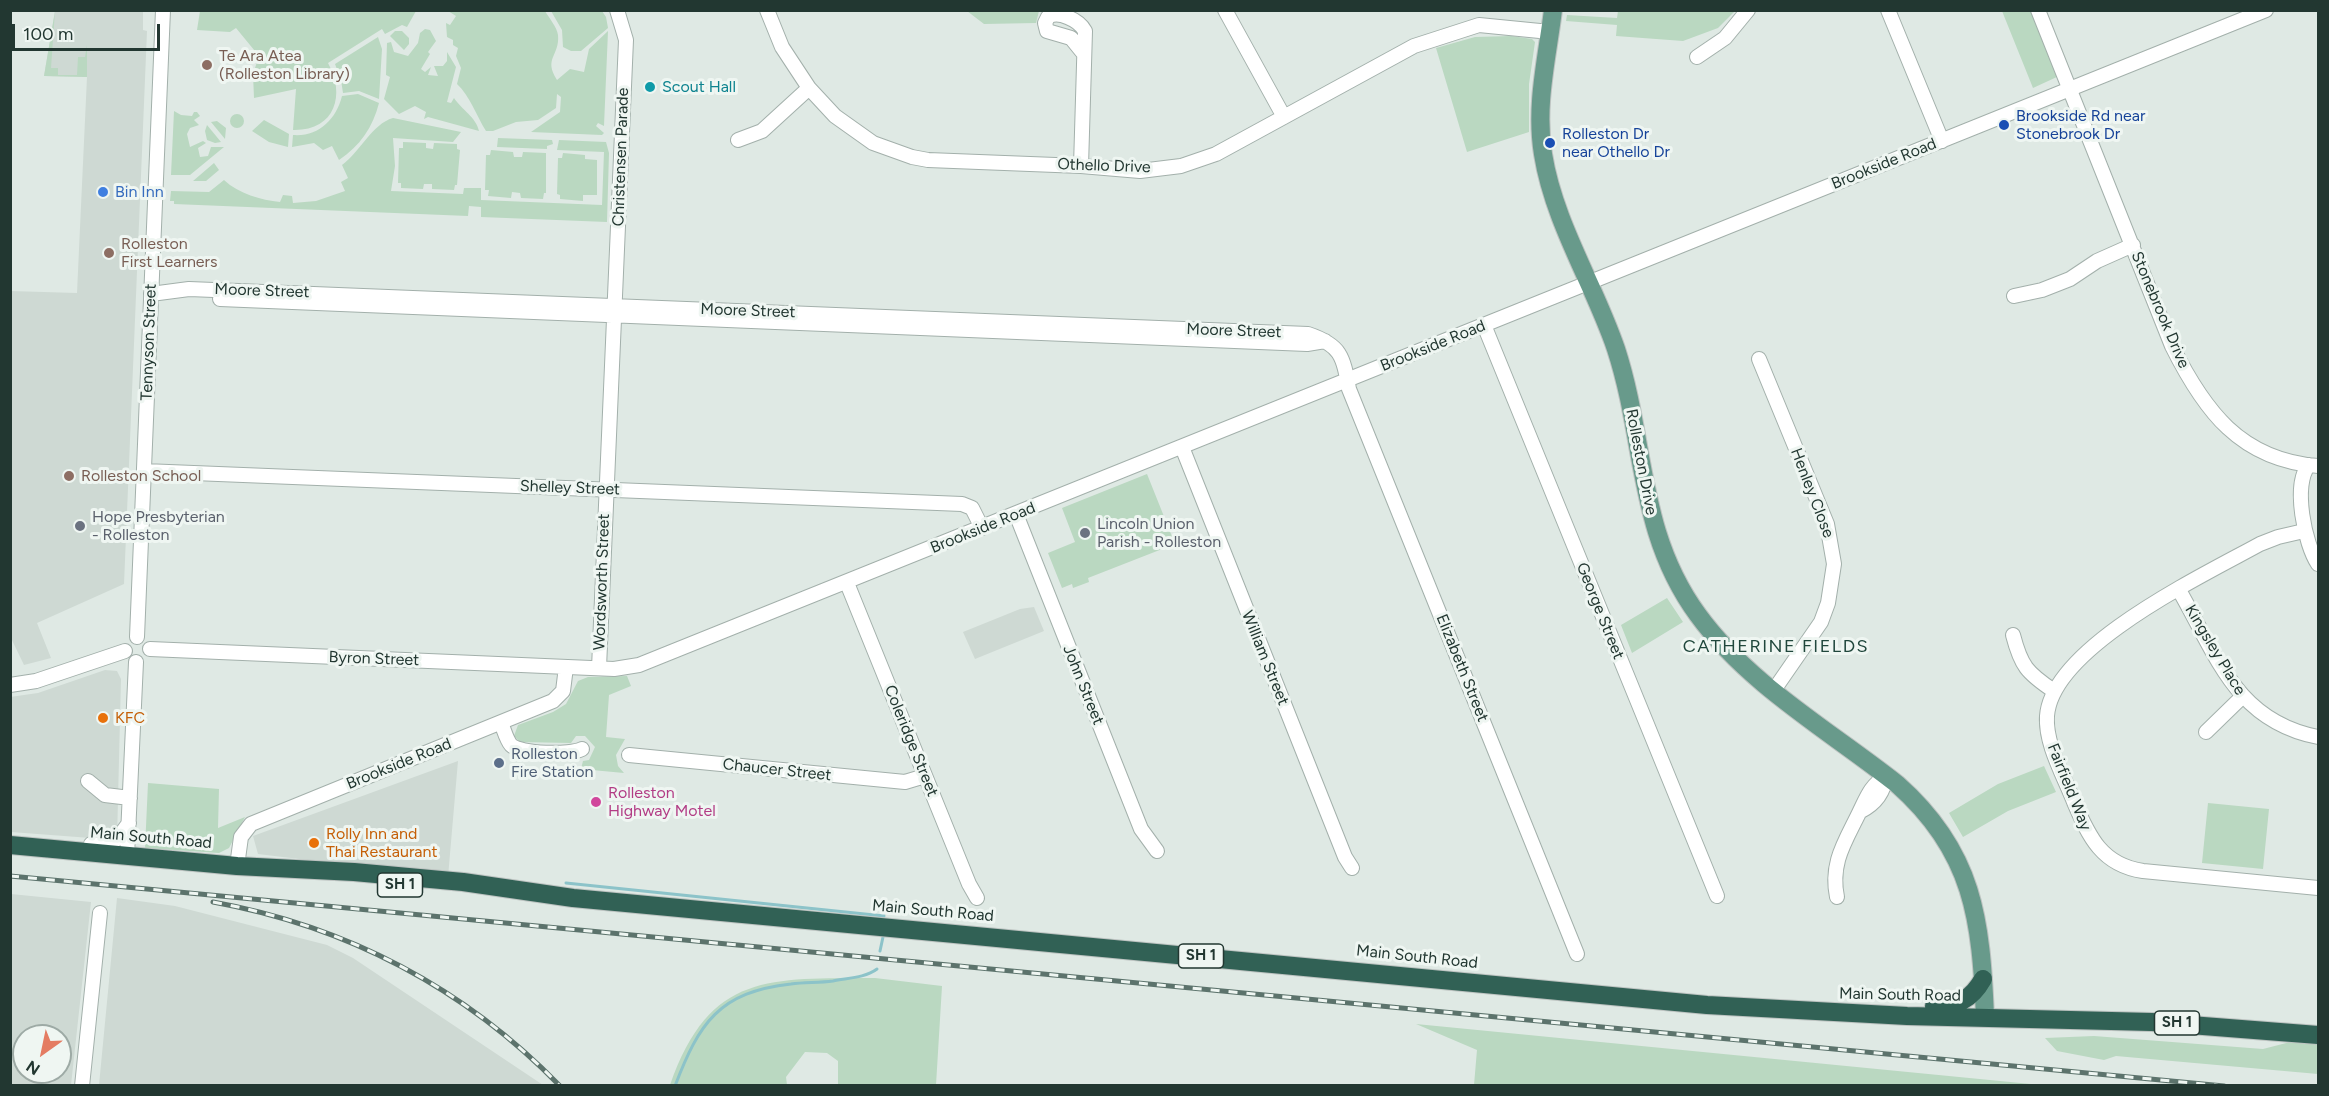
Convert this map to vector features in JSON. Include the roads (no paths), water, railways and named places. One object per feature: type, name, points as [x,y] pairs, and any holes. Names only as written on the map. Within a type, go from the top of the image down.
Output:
[{"type":"highway","name":"Main South Road","points":[[10,845],[237,866],[322,869],[463,882],[514,891],[1707,1005],[1828,1013],[2152,1022],[2319,1035]]},
{"type":"highway","points":[[1828,1013],[1844,1008],[1955,1005],[1971,997],[1983,979]]},
{"type":"main road","name":"Rolleston Drive","points":[[1553,10],[1540,93],[1543,152],[1554,196],[1623,375],[1648,507],[1667,561],[1688,600],[1714,636],[1774,690],[1886,776],[1927,814],[1957,860],[1977,916],[1985,1017]]},
{"type":"street","name":"Tennyson Street","points":[[137,637],[163,10]]},
{"type":"street","name":"Christensen Parade","points":[[613,311],[626,40],[617,10]]},
{"type":"street","name":"Othello Drive","points":[[767,10],[782,47],[809,88],[835,116],[873,143],[912,157],[928,160],[1081,165],[1140,171],[1181,166],[1216,154],[1414,46],[1437,36],[1479,25],[1550,32]]},
{"type":"street","points":[[1226,10],[1284,117]]},
{"type":"street","points":[[1697,57],[1725,38],[1748,10]]},
{"type":"street","points":[[1888,10],[1942,141]]},
{"type":"street","name":"Stonebrook Drive","points":[[2038,10],[2172,346],[2200,399],[2225,426],[2252,445],[2275,457],[2314,466]]},
{"type":"street","name":"Brookside Road","points":[[598,668],[622,668],[647,663],[2266,10]]},
{"type":"street","points":[[1081,165],[1084,54]]},
{"type":"street","points":[[738,140],[762,131],[809,88]]},
{"type":"street","points":[[2014,296],[2042,290],[2070,279],[2097,261],[2133,245]]},
{"type":"street","name":"Moore Street","points":[[152,294],[189,288],[613,311],[1308,334],[1327,340],[1335,347],[1348,380]]},
{"type":"street","name":"Wordsworth Street","points":[[598,668],[613,311]]},
{"type":"street","name":"George Street","points":[[1484,325],[1717,896]]},
{"type":"street","name":"Henley Close","points":[[1759,359],[1827,524],[1834,564],[1828,603],[1821,622],[1774,690]]},
{"type":"street","name":"Elizabeth Street","points":[[1348,380],[1577,954]]},
{"type":"street","name":"William Street","points":[[1182,447],[1345,857],[1352,868]]},
{"type":"street","points":[[2314,466],[2308,499],[2303,504],[2304,531],[2310,550],[2319,564]]},
{"type":"street","name":"Shelley Street","points":[[144,471],[962,504],[974,511],[982,528]]},
{"type":"street","name":"John Street","points":[[1016,514],[1141,829],[1157,851]]},
{"type":"street","name":"Fairfield Way","points":[[2304,531],[2266,541],[2179,590],[2108,634],[2076,663],[2054,691],[2047,716],[2048,735],[2087,833],[2098,850],[2108,858],[2130,869],[2143,871],[2319,888]]},
{"type":"street","name":"Coleridge Street","points":[[847,583],[969,884],[977,898]]},
{"type":"street","name":"Kingsley Place","points":[[2179,590],[2242,697],[2270,720],[2298,733],[2319,737]]},
{"type":"street","points":[[2013,634],[2021,662],[2028,672],[2054,691]]},
{"type":"street","points":[[137,637],[145,639],[150,649],[147,657],[136,662],[129,658],[125,651],[129,640],[137,637]]},
{"type":"street","name":"Byron Street","points":[[150,649],[598,668]]},
{"type":"street","points":[[10,685],[36,681],[125,651]]},
{"type":"street","points":[[127,856],[136,662]]},
{"type":"street","name":"Brookside Road","points":[[237,866],[241,837],[256,821],[556,699],[564,687],[566,667]]},
{"type":"street","points":[[2206,732],[2242,697]]},
{"type":"street","points":[[501,723],[509,743],[518,749],[570,753],[582,749]]},
{"type":"street","name":"Chaucer Street","points":[[629,755],[905,782],[925,776]]},
{"type":"street","points":[[1837,897],[1834,872],[1849,828],[1870,790],[1886,776]]},
{"type":"street","points":[[88,781],[105,795],[130,798]]},
{"type":"street","points":[[10,837],[107,846],[118,838],[129,823]]},
{"type":"street","points":[[82,1086],[100,913]]},
{"type":"waterway","points":[[566,883],[884,916]]},
{"type":"waterway","points":[[880,951],[883,937]]},
{"type":"waterway","points":[[675,1086],[703,1028],[729,1003],[746,994],[766,988],[796,983],[827,982],[867,974],[877,969]]},
{"type":"railway","points":[[10,876],[2224,1086]]},
{"type":"railway","points":[[213,902],[310,927],[401,966],[444,991],[484,1019],[560,1086]]},
{"type":"place","name":"Te Ara Atea (Rolleston Library)","points":[[207,65]]},
{"type":"place","name":"Scout Hall","points":[[650,87]]},
{"type":"place","name":"Brookside Rd near Stonebrook Dr","points":[[2004,125]]},
{"type":"place","name":"Rolleston Dr near Othello Dr","points":[[1550,143]]},
{"type":"place","name":"Bin Inn","points":[[103,192]]},
{"type":"place","name":"Rolleston First Learners","points":[[109,253]]},
{"type":"place","name":"Rolleston School","points":[[69,476]]},
{"type":"place","name":"Hope Presbyterian - Rolleston","points":[[80,526]]},
{"type":"place","name":"Lincoln Union Parish - Rolleston","points":[[1085,533]]},
{"type":"place","name":"KFC","points":[[103,718]]},
{"type":"place","name":"Rolleston Fire Station","points":[[499,763]]},
{"type":"place","name":"Rolleston Highway Motel","points":[[596,802]]},
{"type":"place","name":"Rolly Inn and Thai Restaurant","points":[[314,843]]},
{"type":"district","name":"CATHERINE FIELDS","points":[[1776,647]]}]
